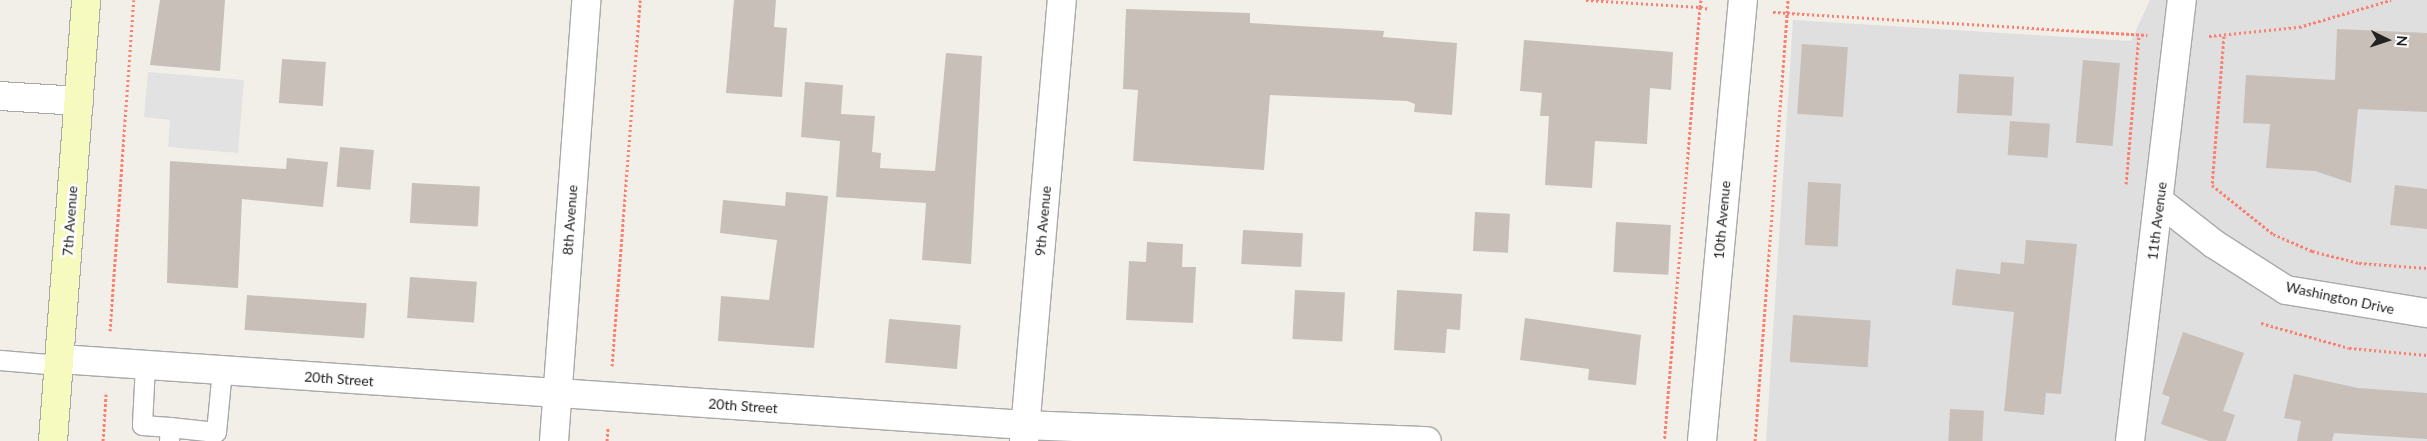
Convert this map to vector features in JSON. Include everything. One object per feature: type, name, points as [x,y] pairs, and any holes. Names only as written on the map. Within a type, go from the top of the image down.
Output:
[{"type":"main road","name":"7th Avenue","points":[[53,441],[86,0]]},
{"type":"street","name":"8th Avenue","points":[[554,441],[586,0]]},
{"type":"street","name":"9th Avenue","points":[[1025,433],[1062,0]]},
{"type":"street","name":"10th Avenue","points":[[1702,441],[1742,0]]},
{"type":"street","name":"11th Avenue","points":[[2130,441],[2182,0]]},
{"type":"street","points":[[0,96],[79,101]]},
{"type":"street","name":"Washington Drive","points":[[2159,201],[2214,244],[2286,290],[2427,313]]},
{"type":"street","name":"20th Street","points":[[59,362],[108,362],[557,394],[1025,433],[1427,441]]},
{"type":"lane","points":[[0,360],[59,362]]},
{"type":"lane","points":[[145,365],[142,426],[170,434],[216,432],[222,370]]},
{"type":"path","points":[[103,441],[134,0]]},
{"type":"path","points":[[612,366],[640,0]]},
{"type":"path","points":[[1586,0],[1710,9]]},
{"type":"path","points":[[1664,441],[1701,0]]},
{"type":"path","points":[[1755,441],[1788,0]]},
{"type":"path","points":[[2204,37],[2300,26],[2391,0]]},
{"type":"path","points":[[1770,12],[2152,36]]},
{"type":"path","points":[[2224,36],[2212,185],[2273,234],[2312,251],[2359,263],[2427,268]]},
{"type":"path","points":[[2261,324],[2349,348],[2427,355]]},
{"type":"shaded area","points":[[2150,0],[2427,0],[2427,441],[1766,441],[1793,20],[2131,41]]},
{"type":"shaded area","points":[[148,72],[244,80],[238,153],[168,147],[170,120],[144,117]]},
{"type":"building","points":[[160,0],[225,0],[220,71],[150,65]]},
{"type":"building","points":[[734,0],[776,0],[774,27],[787,28],[782,97],[726,93]]},
{"type":"building","points":[[1126,9],[1250,13],[1250,23],[1384,31],[1383,37],[1457,43],[1452,115],[1414,112],[1415,104],[1407,101],[1270,95],[1264,170],[1133,161],[1138,90],[1123,89]]},
{"type":"building","points":[[2337,29],[2427,33],[2427,112],[2358,109],[2351,183],[2315,171],[2266,168],[2270,124],[2243,123],[2246,75],[2335,80]]},
{"type":"building","points":[[1524,40],[1673,52],[1671,90],[1650,88],[1647,144],[1595,141],[1592,188],[1545,185],[1549,116],[1540,116],[1542,93],[1520,91]]},
{"type":"building","points":[[1802,44],[1848,47],[1843,117],[1797,114]]},
{"type":"building","points":[[946,53],[982,56],[971,264],[922,260],[926,203],[836,197],[840,141],[801,137],[805,82],[843,85],[841,114],[875,116],[872,152],[881,153],[880,168],[935,171]]},
{"type":"building","points":[[282,59],[326,62],[323,106],[279,103]]},
{"type":"building","points":[[2083,60],[2120,63],[2113,146],[2076,143]]},
{"type":"building","points":[[1959,74],[2014,77],[2012,116],[1957,113]]},
{"type":"building","points":[[2010,121],[2050,124],[2048,158],[2008,155]]},
{"type":"building","points":[[340,147],[374,150],[370,190],[337,187]]},
{"type":"building","points":[[287,158],[328,162],[323,207],[242,199],[238,288],[167,283],[170,161],[286,169]]},
{"type":"building","points":[[1808,182],[1841,184],[1838,247],[1805,245]]},
{"type":"building","points":[[412,183],[480,187],[478,227],[410,223]]},
{"type":"building","points":[[2395,185],[2427,189],[2427,229],[2390,225]]},
{"type":"building","points":[[786,192],[828,196],[814,348],[718,341],[721,296],[769,300],[777,240],[720,233],[723,200],[785,206]]},
{"type":"building","points":[[1475,212],[1510,214],[1508,253],[1473,251]]},
{"type":"building","points":[[1616,222],[1671,225],[1668,275],[1613,272]]},
{"type":"building","points":[[1243,230],[1303,233],[1301,267],[1241,264]]},
{"type":"building","points":[[2026,240],[2077,244],[2061,394],[2046,393],[2044,415],[2004,411],[2014,312],[1952,305],[1956,269],[2000,274],[2001,262],[2024,264]]},
{"type":"building","points":[[1147,242],[1183,244],[1182,267],[1196,267],[1193,323],[1126,320],[1129,261],[1146,262]]},
{"type":"building","points":[[410,277],[477,282],[474,323],[407,318]]},
{"type":"building","points":[[1295,290],[1345,293],[1342,342],[1292,339]]},
{"type":"building","points":[[1397,290],[1462,294],[1460,330],[1447,329],[1445,353],[1394,350]]},
{"type":"building","points":[[247,295],[367,303],[364,338],[245,330]]},
{"type":"building","points":[[1793,315],[1871,320],[1868,367],[1790,362]]},
{"type":"building","points":[[1525,318],[1641,335],[1636,385],[1588,380],[1589,369],[1520,360]]},
{"type":"building","points":[[889,319],[961,325],[957,369],[885,363]]},
{"type":"building","points":[[2183,332],[2244,353],[2223,411],[2235,415],[2226,441],[2209,441],[2161,424],[2170,397],[2162,394]]},
{"type":"building","points":[[2294,374],[2358,388],[2427,393],[2427,439],[2334,433],[2332,441],[2297,441],[2301,421],[2284,418]]},
{"type":"building","points":[[1950,409],[1984,411],[1982,441],[1948,441]]}]
